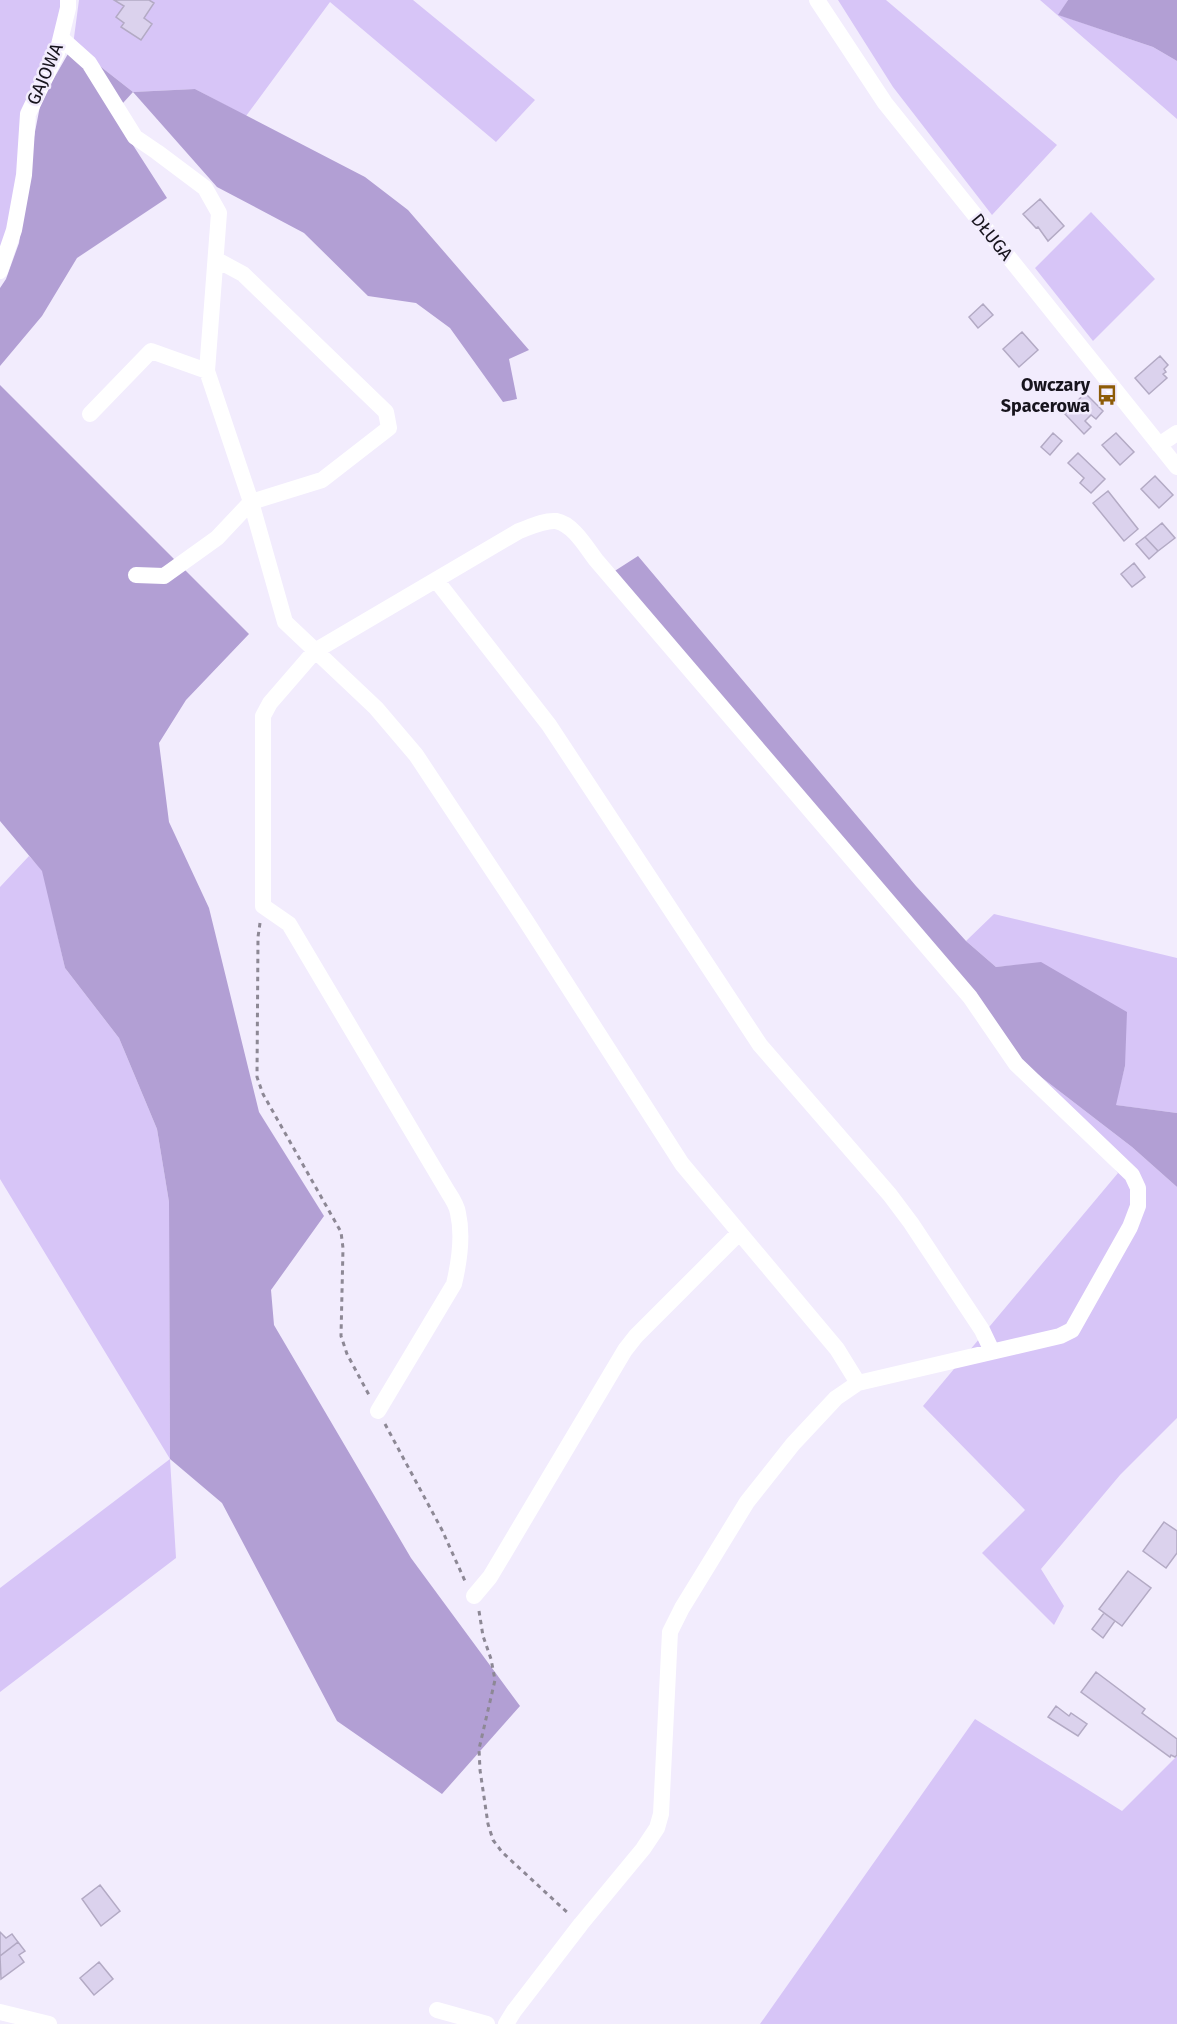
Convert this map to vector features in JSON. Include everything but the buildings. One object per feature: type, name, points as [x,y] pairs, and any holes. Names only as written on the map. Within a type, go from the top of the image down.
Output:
[{"type":"street","name":"GAJOWA","points":[[0,271],[14,230],[24,175],[28,114],[57,53],[68,0]]},
{"type":"street","name":"DŁUGA","points":[[817,0],[885,103],[1177,467]]},
{"type":"street","points":[[61,38],[89,63],[135,137],[205,188],[219,213],[207,371],[251,502],[285,622],[376,708],[416,755],[682,1164],[837,1350],[858,1383]]},
{"type":"street","points":[[136,575],[164,576],[218,538],[251,502],[322,480],[389,428],[386,412],[243,273],[217,260]]},
{"type":"street","points":[[90,414],[151,351],[207,371]]},
{"type":"street","points":[[1159,445],[1177,433]]},
{"type":"street","points":[[378,1411],[454,1284],[458,1269],[460,1227],[458,1211],[289,924],[263,906],[263,716],[270,703],[315,651],[519,531],[545,522],[556,521],[578,536],[970,997],[1016,1064],[1132,1175],[1138,1188],[1138,1206],[1130,1227],[1072,1330],[1060,1336],[858,1383],[836,1398],[793,1444],[747,1502],[682,1608],[670,1632],[661,1814],[657,1828],[506,2024]]},
{"type":"street","points":[[436,580],[549,725],[760,1045],[890,1195],[982,1330],[992,1351]]},
{"type":"street","points":[[474,1596],[490,1577],[625,1350],[636,1336],[738,1234]]},
{"type":"street","points":[[436,2010],[487,2024]]},
{"type":"street","points":[[0,2012],[49,2024]]},
{"type":"path","points":[[263,906],[258,937],[257,1077],[263,1094],[341,1232],[343,1248],[341,1336],[347,1354],[442,1530],[474,1596],[481,1616],[483,1636],[495,1680],[480,1749],[488,1824],[493,1840],[502,1852],[581,1924]]},
{"type":"shaded area","points":[[0,0],[63,0],[0,256]]},
{"type":"shaded area","points":[[79,0],[413,0],[535,100],[496,142],[330,2],[246,116],[195,89],[133,92],[73,45]]},
{"type":"shaded area","points":[[838,0],[886,0],[1057,145],[992,215],[893,87]]},
{"type":"shaded area","points":[[1040,0],[1068,0],[1059,15],[1153,47],[1177,61],[1177,119]]},
{"type":"shaded area","points":[[1068,0],[1177,0],[1177,61],[1153,47],[1058,15]]},
{"type":"shaded area","points":[[73,45],[133,92],[113,114],[167,198],[77,258],[42,316],[0,366],[0,288],[6,279],[19,243],[41,101]]},
{"type":"shaded area","points":[[195,89],[365,177],[408,210],[529,350],[509,359],[517,399],[503,402],[450,328],[416,303],[368,296],[304,233],[217,187],[133,92]]},
{"type":"shaded area","points":[[1091,212],[1155,279],[1093,341],[1035,268]]},
{"type":"shaded area","points":[[0,385],[249,634],[186,700],[159,743],[169,822],[209,908],[259,1112],[324,1216],[271,1290],[274,1325],[411,1558],[520,1706],[442,1794],[337,1721],[222,1503],[170,1459],[169,1202],[157,1129],[119,1038],[65,968],[42,871],[0,821]]},
{"type":"shaded area","points":[[638,556],[916,886],[966,941],[996,967],[1041,962],[1127,1012],[1125,1066],[1116,1105],[1177,1113],[1177,1187],[1132,1147],[1028,1067],[610,574]]},
{"type":"shaded area","points":[[29,856],[43,871],[65,968],[119,1038],[157,1129],[169,1202],[170,1459],[0,1179],[0,887]]},
{"type":"shaded area","points":[[994,914],[1177,958],[1177,1113],[1115,1105],[1125,1066],[1041,963],[996,967],[966,941]]},
{"type":"shaded area","points":[[1028,1067],[1132,1147],[1177,1187],[1177,1418],[1120,1475],[1041,1569],[1064,1606],[1054,1625],[982,1553],[1025,1510],[923,1406],[1118,1173]]},
{"type":"shaded area","points":[[170,1459],[176,1558],[0,1692],[0,1588]]},
{"type":"shaded area","points":[[975,1719],[1122,1811],[1177,1756],[1177,2024],[760,2024]]},
{"type":"place","name":"Owczary Spacerowa","points":[[1107,395]]}]
